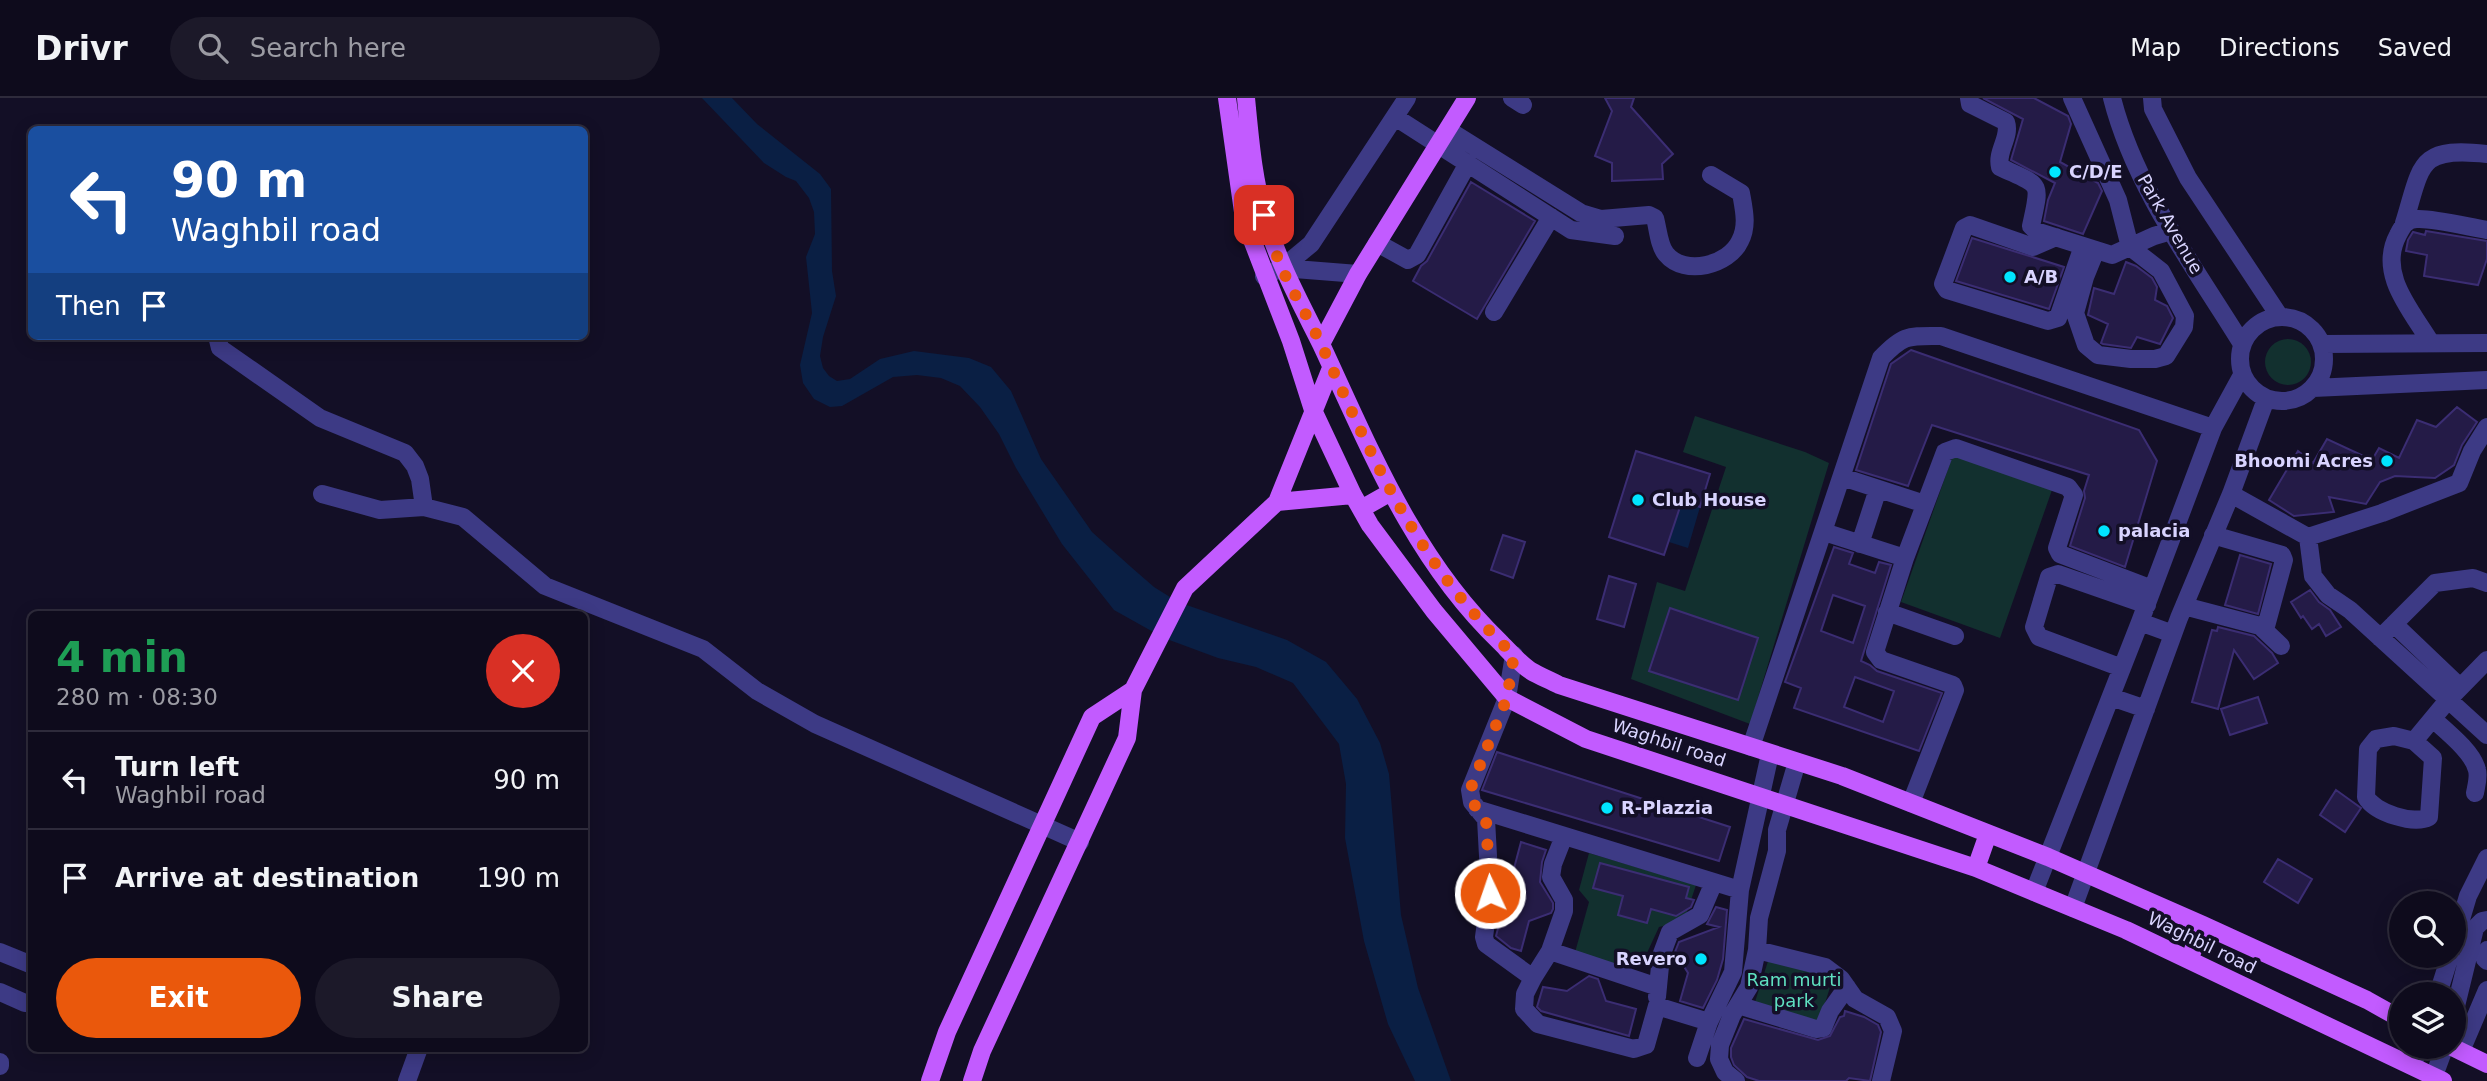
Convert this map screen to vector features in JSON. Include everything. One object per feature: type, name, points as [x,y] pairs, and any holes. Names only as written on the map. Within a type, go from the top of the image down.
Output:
[{"type":"main road","name":"Waghbil road","points":[[1227,98],[1244,219],[1291,341],[1312,410],[1357,502],[1434,611],[1507,698],[1586,739],[1976,868],[2189,960],[2438,1079]]},
{"type":"main road","name":"Waghbil road","points":[[1245,98],[1264,215],[1282,268],[1321,344],[1364,439],[1412,531],[1435,566],[1481,624],[1529,670],[1559,685],[1842,776],[1911,803],[2087,874],[2389,1012]]},
{"type":"main road","points":[[1321,344],[1358,274],[1467,98]]},
{"type":"main road","points":[[1239,185],[1257,180]]},
{"type":"main road","points":[[972,1081],[982,1051],[1127,738],[1133,690],[1185,588],[1277,502],[1331,368]]},
{"type":"main road","points":[[1277,502],[1357,502],[1391,492]]},
{"type":"main road","points":[[930,1081],[947,1032],[1093,718],[1133,690]]},
{"type":"main road","points":[[1976,868],[1988,834]]},
{"type":"main road","points":[[2189,960],[2203,925]]},
{"type":"main road","points":[[2466,1055],[2486,1064],[2478,1081]]},
{"type":"street","points":[[1264,276],[1282,268],[1311,244],[1407,98]]},
{"type":"street","points":[[1969,98],[1970,104],[2006,122],[2008,128],[1998,158],[2000,167],[2035,183],[2039,192],[2031,226],[2036,231],[2112,255],[2171,231]]},
{"type":"street","points":[[2072,98],[2118,200],[2130,247],[2161,271],[2185,316],[2184,327],[2166,356],[2155,359],[2098,355],[2086,345],[2075,313],[2085,277],[2089,248]]},
{"type":"street","name":"Park Avenue","points":[[2112,98],[2127,146],[2146,186],[2242,344]]},
{"type":"street","points":[[2152,98],[2153,109],[2188,178],[2280,317]]},
{"type":"street","points":[[1395,117],[1444,138],[1581,213],[1601,219],[1649,215],[1654,218],[1664,251],[1669,258],[1680,263],[1698,266],[1717,263],[1731,254],[1740,242],[1745,223],[1741,194],[1711,174]]},
{"type":"street","points":[[1444,138],[1468,163],[1571,230],[1615,236]]},
{"type":"street","points":[[2431,343],[2393,280],[2390,257],[2394,243],[2404,223],[2422,167],[2434,156],[2458,151],[2487,154]]},
{"type":"street","points":[[1377,243],[1408,260],[1417,255],[1468,163]]},
{"type":"street","points":[[1494,312],[1551,216]]},
{"type":"street","points":[[2404,223],[2415,218],[2487,230]]},
{"type":"street","points":[[2056,237],[2033,247],[1969,225],[1964,228],[1943,284],[1947,290],[2048,321],[2058,318],[2089,248]]},
{"type":"street","points":[[1282,268],[1358,274]]},
{"type":"street","points":[[2289,317],[2305,324],[2322,344],[2324,362],[2319,380],[2296,400],[2286,402],[2266,399],[2248,385],[2242,375],[2242,344],[2262,322],[2289,317]]},
{"type":"street","points":[[1751,747],[1881,358],[1898,340],[1916,336],[1941,336],[2213,428]]},
{"type":"street","points":[[218,340],[220,348],[320,418],[405,453],[415,466],[420,479],[424,507]]},
{"type":"street","points":[[2322,344],[2487,343]]},
{"type":"street","points":[[2034,892],[2147,606],[2213,428],[2242,375]]},
{"type":"street","points":[[2313,388],[2487,380]]},
{"type":"street","points":[[2073,908],[2173,634],[2231,494],[2266,399]]},
{"type":"street","points":[[2231,494],[2308,537],[2382,513],[2459,483],[2472,451],[2487,427]]},
{"type":"street","points":[[1911,803],[1955,690],[1953,685],[1881,660],[1875,652],[1905,558],[1945,452],[1956,448],[2068,486],[2074,495],[2057,548],[2060,554],[2147,606],[2173,634]]},
{"type":"street","points":[[1842,477],[1925,504]]},
{"type":"street","points":[[1860,544],[1878,489]]},
{"type":"street","points":[[322,494],[380,510],[424,507],[463,517],[545,586],[703,649],[757,691],[815,724],[1080,842]]},
{"type":"street","points":[[1824,532],[1905,558]]},
{"type":"street","points":[[2213,535],[2282,555],[2284,560],[2265,630]]},
{"type":"street","points":[[2308,537],[2314,576],[2328,595],[2454,694]]},
{"type":"street","points":[[2122,668],[2039,637],[2034,626],[2049,577],[2058,574],[2147,606]]},
{"type":"street","points":[[2380,638],[2435,583],[2473,578],[2487,583]]},
{"type":"street","points":[[2184,606],[2260,626],[2281,646]]},
{"type":"street","points":[[1887,612],[1955,636]]},
{"type":"street","points":[[2394,624],[2487,735]]},
{"type":"street","points":[[1514,655],[1507,698],[1470,790],[1472,802],[1486,819],[1490,893],[1484,937],[1486,944],[1533,978]]},
{"type":"street","points":[[2414,741],[2487,660]]},
{"type":"street","points":[[2111,696],[2146,709]]},
{"type":"street","points":[[2433,719],[2462,746],[2471,759],[2477,771],[2475,793]]},
{"type":"street","points":[[2394,736],[2414,741],[2433,758],[2429,817],[2422,821],[2395,815],[2370,804],[2366,797],[2368,748],[2376,739],[2394,736]]},
{"type":"street","points":[[1697,1058],[1709,1023],[1733,972],[1740,890],[1770,754]]},
{"type":"street","points":[[1736,1081],[1725,1072],[1719,1059],[1720,1045],[1749,987],[1757,950],[1759,918],[1777,851],[1777,830],[1797,762]]},
{"type":"street","points":[[1477,809],[1740,890]]},
{"type":"street","points":[[1564,836],[1551,877],[1564,900],[1564,911],[1550,951],[1525,994],[1524,1009],[1538,1024],[1634,1049],[1646,1045],[1657,1006],[1661,956],[1670,932],[1700,915],[1714,882]]},
{"type":"street","points":[[2466,903],[2487,858]]},
{"type":"street","points":[[2462,982],[2475,928],[2487,920]]},
{"type":"street","points":[[1757,950],[1825,967],[1841,978],[1855,999],[1887,1017],[1893,1031],[1881,1081]]},
{"type":"street","points":[[2487,950],[2487,961]]},
{"type":"street","points":[[0,951],[28,963]]},
{"type":"street","points":[[1550,951],[1658,987]]},
{"type":"street","points":[[1738,1005],[1816,1029],[1823,1028],[1830,1011],[1847,987]]},
{"type":"street","points":[[2466,1025],[2487,990]]},
{"type":"street","points":[[0,992],[25,1003]]},
{"type":"street","points":[[1657,1006],[1709,1023]]},
{"type":"street","points":[[407,1081],[418,1052]]},
{"type":"street","points":[[2413,1065],[2415,1059]]},
{"type":"street","points":[[2438,1079],[2447,1059]]},
{"type":"green space","points":[[2288,339],[2304,346],[2311,362],[2304,378],[2288,385],[2272,378],[2265,362],[2272,346]]},
{"type":"green space","points":[[1695,416],[1805,452],[1829,463],[1750,724],[1631,679],[1657,582],[1685,591],[1726,467],[1683,452]]},
{"type":"green space","points":[[1953,455],[2052,490],[2000,638],[1901,602]]},
{"type":"green space","points":[[1589,853],[1696,885],[1684,921],[1659,927],[1640,968],[1574,956],[1589,902],[1579,890]]},
{"type":"green space","name":"Ram murti park","points":[[1769,958],[1833,978],[1819,1022],[1755,1002]]},
{"type":"water","points":[[702,98],[732,98],[757,124],[820,174],[831,189],[832,271],[836,296],[820,356],[823,368],[829,376],[837,381],[850,379],[880,359],[914,351],[969,358],[991,367],[1011,391],[1041,459],[1092,532],[1154,587],[1178,602],[1287,640],[1326,662],[1357,699],[1380,743],[1389,774],[1401,915],[1418,988],[1451,1081],[1415,1081],[1388,1024],[1364,941],[1345,838],[1346,784],[1339,744],[1293,683],[1256,667],[1218,658],[1164,638],[1114,610],[1062,544],[1016,468],[999,434],[980,407],[960,386],[941,378],[917,375],[893,377],[842,406],[830,407],[814,399],[803,383],[800,365],[812,313],[806,257],[815,234],[814,212],[809,198],[796,181],[764,163]]},
{"type":"water","points":[[1658,494],[1700,507],[1688,548],[1669,542],[1673,527]]},
{"type":"building","points":[[1605,98],[1634,98],[1631,107],[1673,154],[1662,164],[1663,179],[1612,181],[1612,163],[1595,156],[1612,111]]},
{"type":"building","name":"C/D/E","points":[[1983,98],[2034,98],[2068,116],[2071,124],[2060,162],[2098,183],[2102,191],[2083,234],[2044,221],[2055,183],[2011,160],[2023,119]]},
{"type":"building","points":[[1471,182],[1535,221],[1477,319],[1413,281]]},
{"type":"building","points":[[2426,231],[2487,241],[2487,259],[2478,285],[2424,276],[2427,255],[2406,251],[2413,232],[2425,235]]},
{"type":"building","name":"A/B","points":[[1972,238],[2064,267],[2049,309],[1956,281]]},
{"type":"building","points":[[2126,262],[2152,278],[2157,287],[2155,300],[2167,306],[2173,318],[2160,344],[2137,337],[2131,348],[2103,344],[2101,343],[2108,324],[2088,315],[2094,288],[2114,294]]},
{"type":"building","points":[[1911,350],[2139,430],[2157,461],[2125,567],[2070,546],[2089,475],[1932,425],[1908,486],[1856,470],[1891,364]]},
{"type":"building","name":"Bhoomi Acres","points":[[2457,407],[2477,422],[2462,445],[2454,465],[2435,478],[2395,476],[2380,482],[2366,504],[2329,497],[2334,512],[2294,516],[2269,500],[2298,451],[2313,463],[2327,439],[2372,460],[2379,448],[2399,458],[2417,420],[2436,427]]},
{"type":"building","name":"Club House","points":[[1636,451],[1710,474],[1700,507],[1682,501],[1664,555],[1609,537]]},
{"type":"building","points":[[1503,535],[1525,542],[1513,578],[1491,570]]},
{"type":"building","points":[[1834,547],[1853,553],[1849,564],[1875,573],[1879,562],[1891,565],[1861,661],[1877,671],[1942,693],[1919,751],[1794,708],[1801,688],[1785,682]],"holes":[[[1833,595],[1865,606],[1853,643],[1821,631]],[[1855,677],[1894,691],[1883,722],[1844,707]]]},
{"type":"building","points":[[2240,555],[2271,564],[2258,614],[2225,605]]},
{"type":"building","points":[[1609,576],[1636,584],[1624,627],[1597,619]]},
{"type":"building","points":[[2310,590],[2319,602],[2330,610],[2341,627],[2326,636],[2319,624],[2312,629],[2291,602]]},
{"type":"building","points":[[1670,608],[1758,638],[1738,700],[1649,671]]},
{"type":"building","points":[[2218,627],[2254,636],[2272,653],[2278,663],[2254,679],[2234,650],[2218,709],[2192,702],[2212,630],[2217,631]]},
{"type":"building","points":[[2258,697],[2267,723],[2230,735],[2221,709]]},
{"type":"building","name":"R-Plazzia","points":[[1497,752],[1730,827],[1719,861],[1482,790]]},
{"type":"building","points":[[2336,790],[2361,808],[2345,832],[2320,815]]},
{"type":"building","points":[[1521,842],[1546,850],[1540,882],[1553,903],[1553,909],[1551,913],[1529,921],[1521,951],[1511,948],[1496,936]]},
{"type":"building","points":[[2278,859],[2312,879],[2298,903],[2264,882]]},
{"type":"building","points":[[1600,863],[1689,887],[1686,898],[1694,900],[1691,907],[1676,916],[1651,909],[1647,923],[1618,915],[1623,896],[1593,888]]},
{"type":"building","name":"Revero","points":[[1716,907],[1727,910],[1723,959],[1717,980],[1703,1008],[1680,1001],[1688,973],[1675,952],[1679,942],[1719,927],[1707,924]]},
{"type":"building","points":[[1589,976],[1598,979],[1606,1001],[1636,1009],[1629,1036],[1541,1011],[1537,1007],[1543,987],[1567,991]]},
{"type":"building","points":[[1845,1011],[1878,1025],[1881,1032],[1870,1081],[1849,1078],[1846,1081],[1759,1081],[1747,1077],[1734,1065],[1731,1048],[1744,1019],[1818,1040],[1830,1036]]},
{"type":"place","name":"C/D/E","points":[[2055,172]]},
{"type":"place","name":"A/B","points":[[2010,277]]},
{"type":"place","name":"Bhoomi Acres","points":[[2387,461]]},
{"type":"place","name":"Club House","points":[[1638,500]]},
{"type":"place","name":"palacia","points":[[2104,531]]},
{"type":"place","name":"R-Plazzia","points":[[1607,808]]},
{"type":"place","name":"Revero","points":[[1701,959]]},
{"type":"route","points":[[1264,215],[1282,268],[1321,344],[1364,439],[1412,531],[1435,566],[1481,624],[1514,655],[1507,698],[1470,790],[1472,802],[1486,819],[1490,893]]}]
